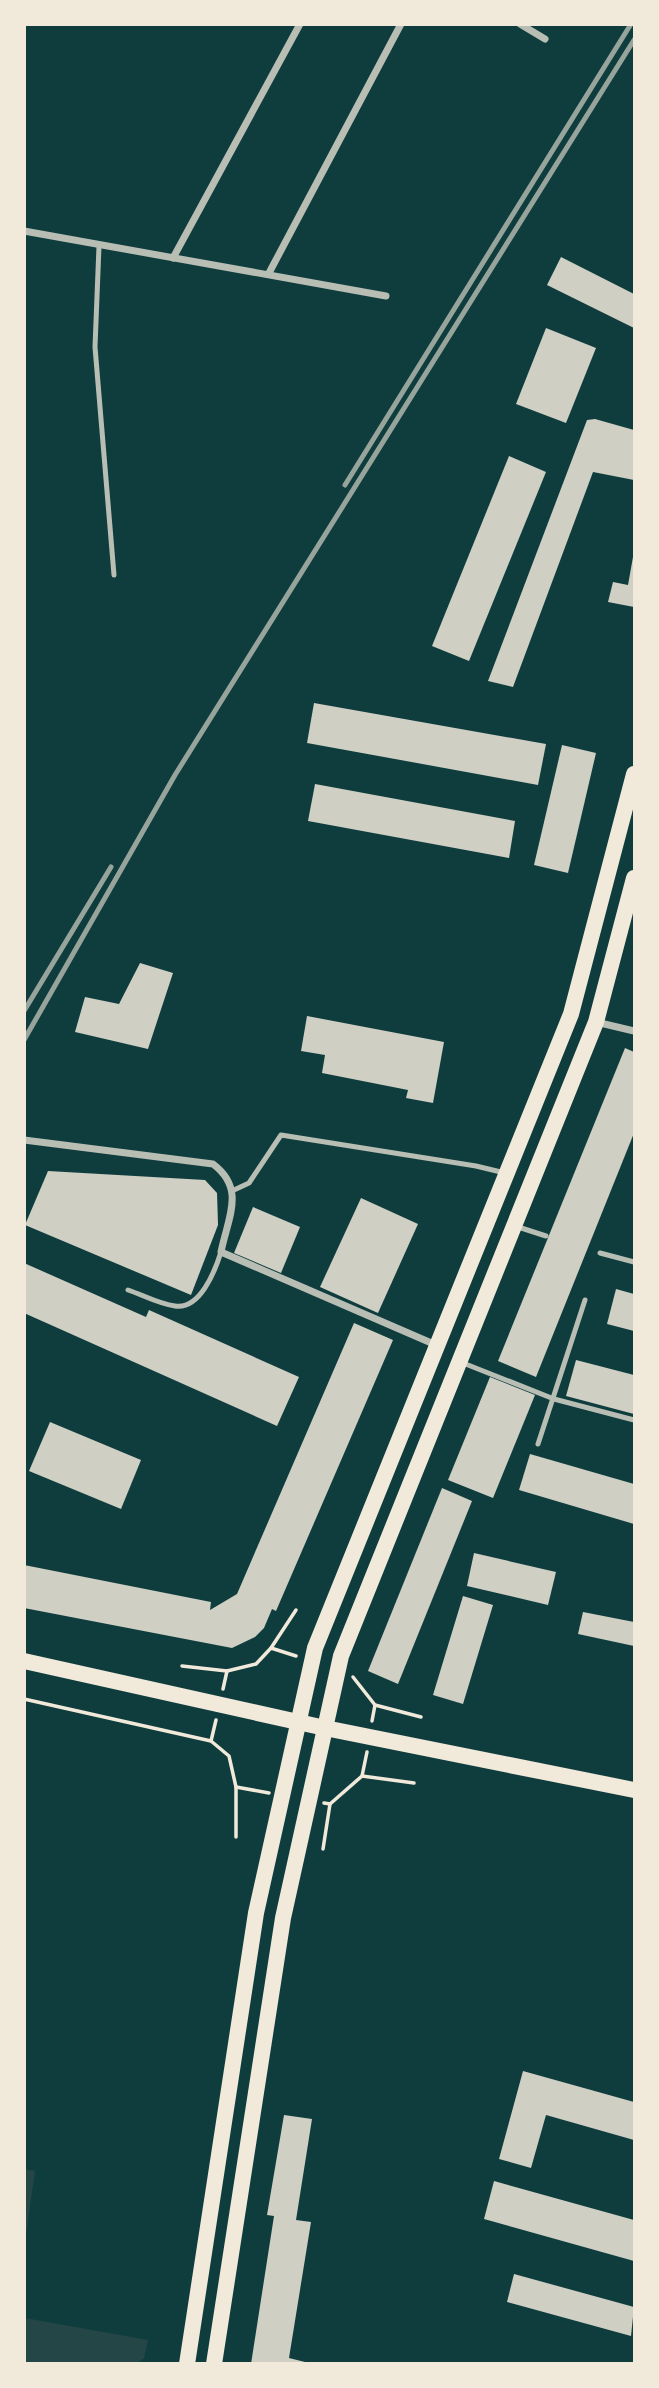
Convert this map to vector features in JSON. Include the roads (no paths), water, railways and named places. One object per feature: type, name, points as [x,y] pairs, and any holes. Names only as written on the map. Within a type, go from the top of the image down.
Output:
[{"type":"main road","points":[[187,2364],[256,1913],[315,1648],[571,1014],[635,774]]},
{"type":"main road","points":[[214,2364],[283,1918],[341,1656],[596,1022],[635,878]]},
{"type":"main road","points":[[24,1661],[325,1728],[635,1790]]},
{"type":"street","points":[[173,258],[300,24]]},
{"type":"street","points":[[269,273],[401,24]]},
{"type":"street","points":[[520,24],[545,39]]},
{"type":"street","points":[[24,231],[386,296]]},
{"type":"street","points":[[596,1022],[635,1031]]},
{"type":"street","points":[[24,1140],[214,1164],[229,1176],[234,1190],[221,1252],[437,1345]]},
{"type":"lane","points":[[99,246],[95,347],[114,575]]},
{"type":"lane","points":[[234,1190],[249,1183],[281,1135],[477,1166],[506,1174]]},
{"type":"lane","points":[[514,1226],[546,1236]]},
{"type":"lane","points":[[128,1290],[177,1307],[190,1304],[213,1277],[221,1252]]},
{"type":"lane","points":[[600,1253],[635,1262]]},
{"type":"lane","points":[[538,1444],[585,1300]]},
{"type":"lane","points":[[460,1361],[554,1399],[635,1420]]},
{"type":"railway","points":[[345,485],[631,24]]},
{"type":"railway","points":[[24,1040],[175,775],[634,40]]},
{"type":"railway","points":[[24,1011],[111,867]]}]
